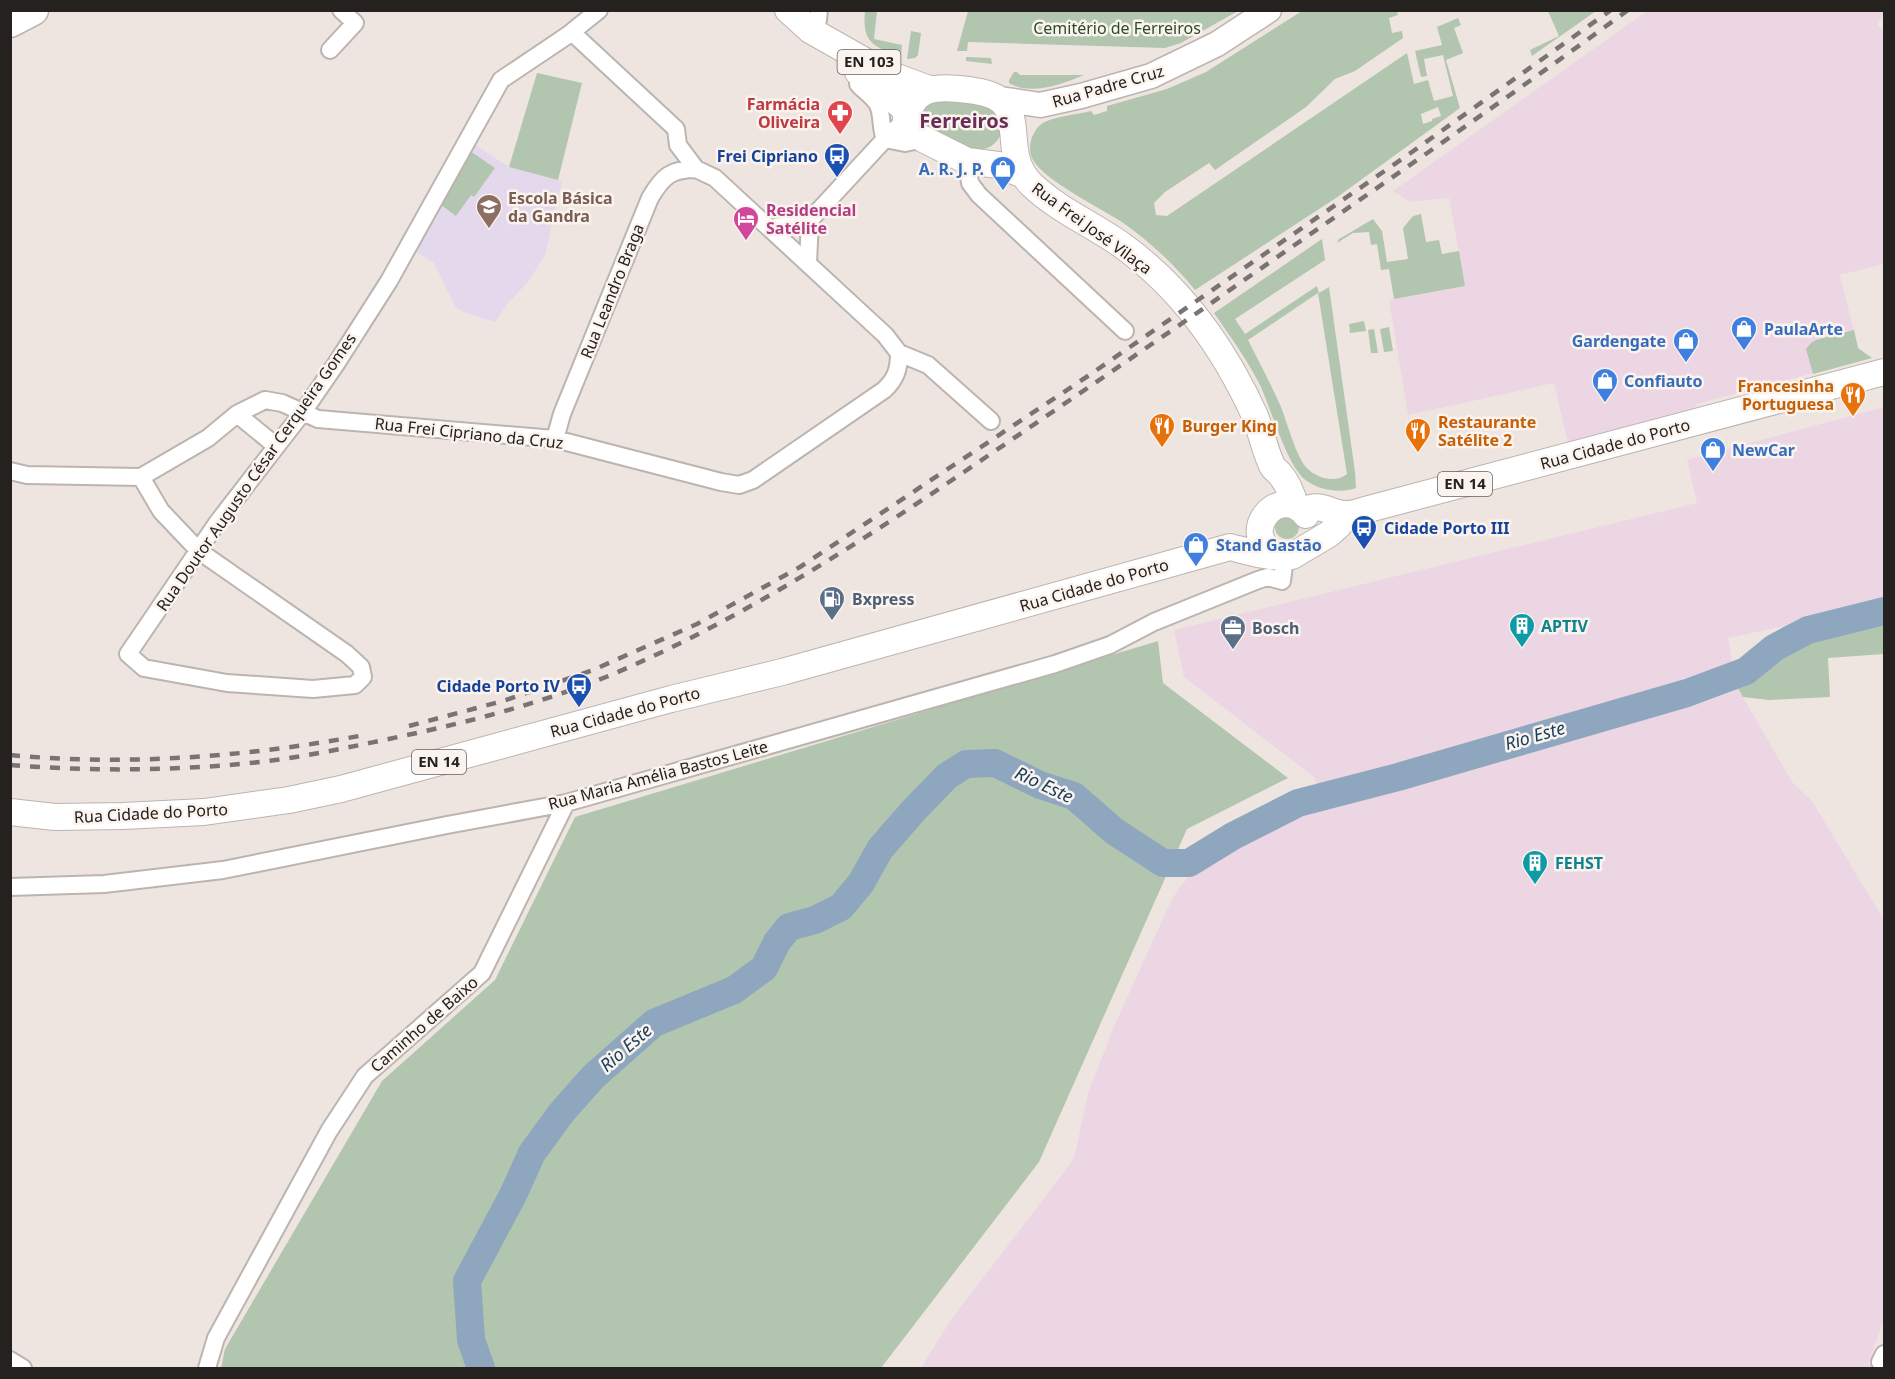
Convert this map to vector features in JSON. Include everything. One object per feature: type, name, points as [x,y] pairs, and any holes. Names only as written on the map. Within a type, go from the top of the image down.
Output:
[{"type":"highway","points":[[10,22],[33,10]]},
{"type":"main road","name":"Rua Frei José Vilaça","points":[[788,10],[815,20],[886,73],[929,89],[944,87],[970,90],[990,93],[1000,99],[1009,109],[1013,120],[1013,135],[1021,174]]},
{"type":"main road","name":"Rua Frei José Vilaça","points":[[815,20],[816,43],[846,70],[858,72],[880,87],[907,115],[914,133],[977,162],[1021,174],[1049,199],[1124,247],[1179,297],[1210,336],[1237,379],[1255,418],[1271,465],[1288,484],[1299,508]]},
{"type":"main road","points":[[907,115],[918,94],[929,89]]},
{"type":"main road","points":[[977,162],[997,158],[1013,135]]},
{"type":"main road","name":"Rua Cidade do Porto","points":[[1230,547],[1247,528],[1281,504],[1299,508],[1323,507],[1345,514],[1884,372]]},
{"type":"main road","points":[[1271,465],[1262,496],[1261,539],[1264,546],[1288,560]]},
{"type":"main road","points":[[1288,560],[1311,538],[1310,519],[1299,508]]},
{"type":"main road","points":[[1288,560],[1329,534],[1339,525],[1345,514]]},
{"type":"main road","name":"Rua Cidade do Porto","points":[[10,812],[55,817],[169,814],[263,805],[341,789],[586,722],[868,649],[1230,547],[1288,560]]},
{"type":"street","points":[[330,50],[355,23],[341,10]]},
{"type":"street","name":"Rua Doutor Augusto César Cerqueira Gomes","points":[[199,551],[347,654],[361,668],[363,677],[355,685],[313,688],[227,683],[144,668],[128,654],[199,551],[303,412],[389,281],[501,80],[568,35],[599,10]]},
{"type":"street","name":"Rua Padre Cruz","points":[[1000,99],[1040,105],[1151,76],[1216,44],[1269,10]]},
{"type":"street","points":[[578,38],[676,129],[678,145],[696,169],[715,178],[771,228],[885,335],[899,353],[928,365],[991,420]]},
{"type":"street","points":[[846,70],[879,107],[881,129],[885,139]]},
{"type":"street","name":"Rua Padre Cruz","points":[[1013,135],[1040,105]]},
{"type":"street","points":[[771,228],[810,220],[907,115]]},
{"type":"street","points":[[885,139],[905,143],[923,139]]},
{"type":"street","points":[[977,162],[970,183],[979,195],[1125,331]]},
{"type":"street","name":"Rua Leandro Braga","points":[[555,439],[562,414],[650,198],[667,176],[679,169],[696,169]]},
{"type":"street","points":[[808,263],[810,220]]},
{"type":"street","name":"Rua Frei Cipriano da Cruz","points":[[141,477],[208,438],[237,414],[265,400],[282,403],[318,419],[555,439],[730,484],[747,483],[884,390],[892,382],[899,369],[899,353]]},
{"type":"street","points":[[237,414],[276,446]]},
{"type":"street","points":[[10,471],[27,475],[141,477],[161,511],[199,551]]},
{"type":"street","name":"Rua Maria Amélia Bastos Leite","points":[[10,886],[104,884],[223,870],[566,803],[1055,664],[1110,645],[1154,622],[1268,577],[1288,560]]},
{"type":"street","name":"Caminho de Baixo","points":[[207,1368],[216,1338],[329,1131],[365,1076],[482,973],[566,803]]},
{"type":"street","points":[[1884,1354],[1880,1362],[1884,1363]]},
{"type":"street","points":[[10,1360],[23,1368]]},
{"type":"shaded area","points":[[1647,11],[1884,11],[1877,25],[1884,31],[1884,264],[1840,275],[1858,348],[1848,364],[1696,404],[1697,408],[1568,443],[1554,383],[1408,415],[1389,300],[1465,286],[1449,198],[1410,202],[1393,191]]},
{"type":"shaded area","name":"Escola Básica da Gandra","points":[[474,144],[509,167],[562,181],[545,255],[528,282],[508,303],[495,322],[463,312],[455,306],[434,263],[416,252]]},
{"type":"shaded area","points":[[1884,407],[1884,605],[1728,638],[1736,685],[1792,782],[1812,801],[1884,920],[1884,1319],[1868,1364],[1878,1368],[921,1368],[950,1321],[1071,1163],[1088,1093],[1115,1024],[1171,901],[1180,887],[1190,875],[1205,866],[1251,840],[1323,805],[1314,777],[1184,677],[1174,630],[1697,503],[1687,460]]},
{"type":"green space","name":"Cemitério de Ferreiros","points":[[968,10],[1238,11],[1181,43],[1165,48],[968,42],[967,51],[957,51]]},
{"type":"green space","points":[[865,11],[877,11],[874,39],[902,45],[901,55],[871,42],[865,30]]},
{"type":"green space","points":[[1302,11],[1397,11],[1398,15],[1389,18],[1392,33],[1402,31],[1403,38],[1355,71],[1335,79],[1306,107],[1215,170],[1209,163],[1165,192],[1154,203],[1156,215],[1167,216],[1407,53],[1414,84],[1428,80],[1434,101],[1453,96],[1443,55],[1424,59],[1427,76],[1421,77],[1415,51],[1442,45],[1437,27],[1458,18],[1461,25],[1454,28],[1463,53],[1446,60],[1460,108],[1336,198],[1195,290],[1170,262],[1132,229],[1048,176],[1033,160],[1030,145],[1036,130],[1047,121],[1091,111],[1094,115],[1107,111],[1107,106],[1167,89],[1206,72]],"holes":[[[1438,107],[1441,116],[1423,124],[1421,114]]]},
{"type":"green space","points":[[1548,11],[1596,11],[1532,56],[1530,50],[1559,36]]},
{"type":"green space","points":[[911,31],[921,33],[918,55],[907,59]]},
{"type":"green space","points":[[966,57],[991,58],[992,64],[966,61]]},
{"type":"green space","points":[[1014,72],[1020,75],[1084,75],[1057,85],[1037,89],[1018,87],[1009,83]]},
{"type":"green space","points":[[537,73],[582,83],[558,180],[509,167]]},
{"type":"green space","points":[[934,97],[984,102],[998,111],[1002,128],[1000,136],[988,148],[978,149],[968,148],[946,139],[920,122],[923,108]]},
{"type":"green space","points":[[470,151],[495,168],[474,197],[471,195],[456,216],[441,205]]},
{"type":"green space","points":[[1421,214],[1426,242],[1439,240],[1442,254],[1459,251],[1465,286],[1394,299],[1389,269],[1381,270],[1377,244],[1371,245],[1369,232],[1353,233],[1337,243],[1339,239],[1373,219],[1382,231],[1387,262],[1408,259],[1403,228],[1413,216]]},
{"type":"green space","points":[[1322,239],[1325,260],[1235,319],[1245,334],[1317,286],[1319,293],[1329,287],[1356,488],[1338,491],[1325,489],[1307,481],[1300,474],[1286,451],[1259,383],[1214,313]],"holes":[[[1318,293],[1347,474],[1337,479],[1326,478],[1315,474],[1302,462],[1281,407],[1248,340]]]},
{"type":"green space","points":[[1364,321],[1366,331],[1350,333],[1349,324]]},
{"type":"green space","points":[[1389,327],[1393,351],[1384,352],[1380,329]]},
{"type":"green space","points":[[1374,329],[1378,353],[1371,353],[1368,330]]},
{"type":"green space","points":[[1854,330],[1858,348],[1872,358],[1813,374],[1806,349],[1811,343]]},
{"type":"green space","points":[[1287,515],[1295,519],[1299,527],[1295,535],[1287,539],[1279,535],[1275,527],[1279,519]]},
{"type":"green space","points":[[1884,618],[1884,654],[1828,658],[1830,697],[1769,700],[1743,697],[1736,685],[1757,678],[1781,651],[1811,635]]},
{"type":"green space","points":[[1158,641],[1163,683],[1288,778],[1187,829],[1039,1162],[881,1368],[221,1368],[225,1349],[382,1081],[495,980],[575,817]]},
{"type":"waterway","name":"Rio Este","points":[[481,1368],[471,1340],[467,1281],[513,1195],[532,1153],[562,1112],[593,1077],[654,1023],[734,990],[764,968],[777,942],[789,927],[815,920],[841,907],[861,883],[880,849],[914,810],[947,776],[966,764],[995,763],[1040,785],[1074,796],[1114,831],[1163,863],[1189,863],[1233,836],[1298,803],[1398,777],[1687,693],[1746,671],[1774,648],[1808,630],[1884,611]]},
{"type":"railway","points":[[409,726],[503,701],[593,670],[697,624],[800,567],[1088,376],[1412,152],[1611,10]]},
{"type":"railway","points":[[10,765],[154,769],[262,762],[305,755],[436,729],[510,710],[606,677],[653,656],[790,583],[921,501],[1471,123],[1628,10]]},
{"type":"railway","points":[[10,755],[98,760],[186,757],[273,749],[359,736]]},
{"type":"place","name":"Farmácia Oliveira","points":[[840,136]]},
{"type":"place","name":"Frei Cipriano","points":[[837,179]]},
{"type":"place","name":"A. R. J. P.","points":[[1003,192]]},
{"type":"place","name":"Escola Básica da Gandra","points":[[489,230]]},
{"type":"place","name":"Residencial Satélite","points":[[746,242]]},
{"type":"place","name":"PaulaArte","points":[[1744,352]]},
{"type":"place","name":"Gardengate","points":[[1686,364]]},
{"type":"place","name":"Confiauto","points":[[1605,404]]},
{"type":"place","name":"Francesinha Portuguesa","points":[[1853,418]]},
{"type":"place","name":"Burger King","points":[[1162,449]]},
{"type":"place","name":"Restaurante Satélite 2","points":[[1418,454]]},
{"type":"place","name":"NewCar","points":[[1713,473]]},
{"type":"place","name":"Cidade Porto III","points":[[1364,551]]},
{"type":"place","name":"Stand Gastāo","points":[[1196,568]]},
{"type":"place","name":"Bxpress","points":[[832,622]]},
{"type":"place","name":"APTIV","points":[[1522,649]]},
{"type":"place","name":"Bosch","points":[[1233,651]]},
{"type":"place","name":"Cidade Porto IV","points":[[579,709]]},
{"type":"place","name":"FEHST","points":[[1535,886]]},
{"type":"district","name":"Ferreiros","points":[[964,121]]}]
